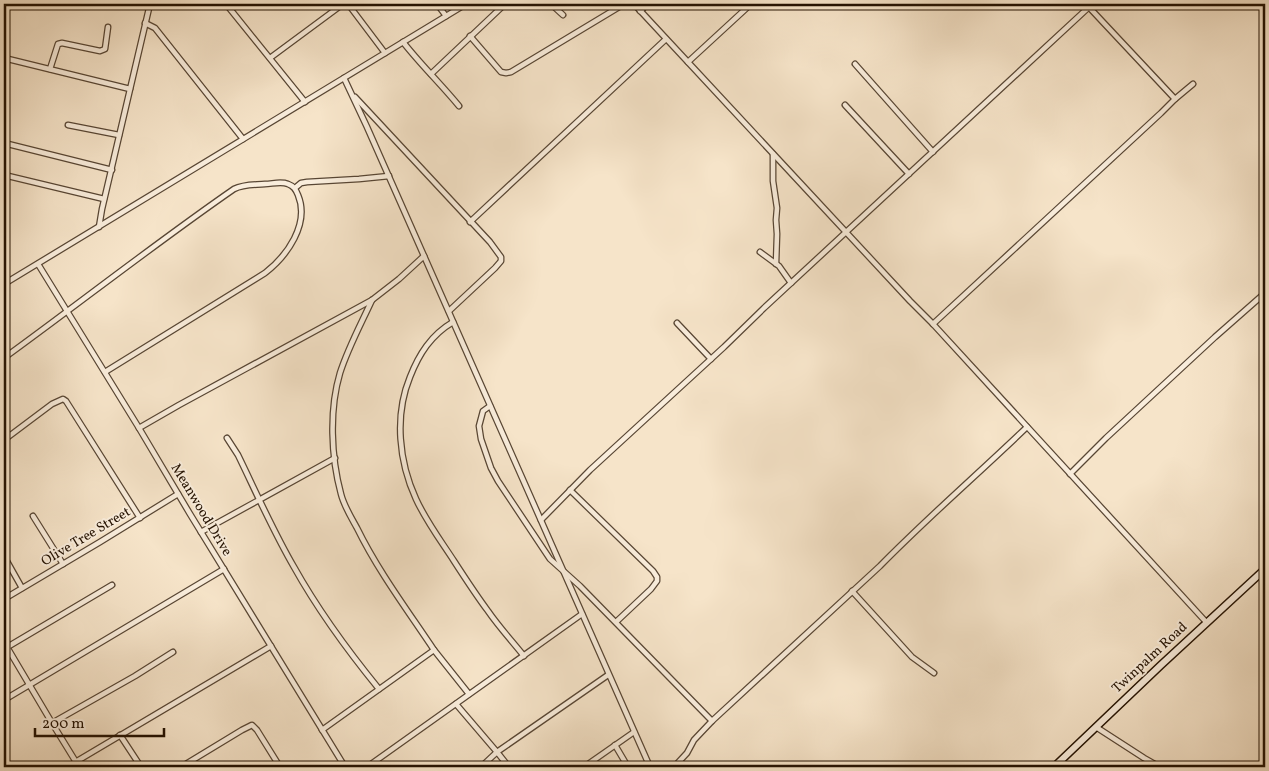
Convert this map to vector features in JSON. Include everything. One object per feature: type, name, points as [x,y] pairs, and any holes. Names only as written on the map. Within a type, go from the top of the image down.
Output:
[{"type":"main road","name":"Twinpalm Road","points":[[1054,767],[1265,569]]},
{"type":"street","points":[[99,227],[150,4]]},
{"type":"street","points":[[226,4],[305,102]]},
{"type":"street","points":[[270,58],[342,4]]},
{"type":"street","points":[[348,4],[384,53]]},
{"type":"street","points":[[437,4],[446,16]]},
{"type":"street","points":[[4,284],[466,4]]},
{"type":"street","points":[[431,74],[505,4]]},
{"type":"street","points":[[551,4],[563,15]]},
{"type":"street","points":[[470,36],[501,72],[506,73],[624,4]]},
{"type":"street","points":[[634,4],[1207,623]]},
{"type":"street","points":[[640,11],[648,4]]},
{"type":"street","points":[[688,62],[751,4]]},
{"type":"street","points":[[541,520],[600,461],[933,152],[1088,5],[1175,100]]},
{"type":"street","points":[[145,23],[155,28],[243,139]]},
{"type":"street","points":[[50,69],[58,44],[62,43],[100,51],[105,49],[108,27]]},
{"type":"street","points":[[470,222],[666,39]]},
{"type":"street","points":[[403,42],[460,106]]},
{"type":"street","points":[[4,58],[130,89]]},
{"type":"street","points":[[855,64],[933,152]]},
{"type":"street","points":[[344,78],[650,767]]},
{"type":"street","points":[[932,324],[1193,84]]},
{"type":"street","points":[[351,93],[502,257],[491,272],[449,312]]},
{"type":"street","points":[[845,105],[909,174]]},
{"type":"street","points":[[68,125],[119,135]]},
{"type":"street","points":[[4,144],[112,170]]},
{"type":"street","points":[[773,154],[773,181],[777,208],[776,264]]},
{"type":"street","points":[[4,175],[104,199]]},
{"type":"street","points":[[294,188],[306,182],[389,176]]},
{"type":"street","points":[[4,358],[128,265],[234,189],[242,186],[280,183],[288,184],[294,188],[301,206],[301,216],[295,237],[280,260],[265,273],[105,372]]},
{"type":"street","points":[[760,252],[779,266],[791,283]]},
{"type":"street","points":[[139,428],[372,300],[424,256]]},
{"type":"street","name":"Meanwood Drive","points":[[38,264],[345,767]]},
{"type":"street","points":[[1070,474],[1106,438],[1265,293]]},
{"type":"street","points":[[372,300],[344,360],[335,398],[332,442],[341,494],[376,564],[434,650],[469,694]]},
{"type":"street","points":[[453,322],[442,328],[427,344],[416,362],[405,389],[400,424],[402,454],[409,482],[416,499],[435,532],[489,612],[524,656]]},
{"type":"street","points":[[677,323],[711,359]]},
{"type":"street","points":[[4,440],[52,404],[63,399],[140,518]]},
{"type":"street","points":[[490,406],[482,411],[479,426],[480,439],[488,461],[498,481],[550,559],[580,586],[712,721]]},
{"type":"street","points":[[674,767],[687,753],[694,740],[712,721],[1027,427]]},
{"type":"street","points":[[228,438],[238,454],[290,560],[315,603],[355,660],[379,689]]},
{"type":"street","points":[[201,532],[335,458]]},
{"type":"street","points":[[570,490],[658,577],[651,589],[616,622]]},
{"type":"street","name":"Olive Tree Street","points":[[4,598],[178,494]]},
{"type":"street","points":[[33,516],[63,564]]},
{"type":"street","points":[[4,556],[22,588]]},
{"type":"street","points":[[4,700],[224,569]]},
{"type":"street","points":[[5,648],[112,585]]},
{"type":"street","points":[[852,591],[912,657],[934,673]]},
{"type":"street","points":[[367,767],[582,614]]},
{"type":"street","points":[[4,642],[5,648],[76,762]]},
{"type":"street","points":[[67,767],[271,646]]},
{"type":"street","points":[[322,730],[434,650]]},
{"type":"street","points":[[52,723],[173,652]]},
{"type":"street","points":[[481,767],[498,752],[608,675]]},
{"type":"street","points":[[456,704],[509,767]]},
{"type":"street","points":[[181,767],[242,730],[252,726],[257,730],[280,767]]},
{"type":"street","points":[[1096,727],[1158,767]]},
{"type":"street","points":[[584,767],[634,732]]},
{"type":"street","points":[[120,735],[140,767]]},
{"type":"street","points":[[615,746],[628,767]]}]
